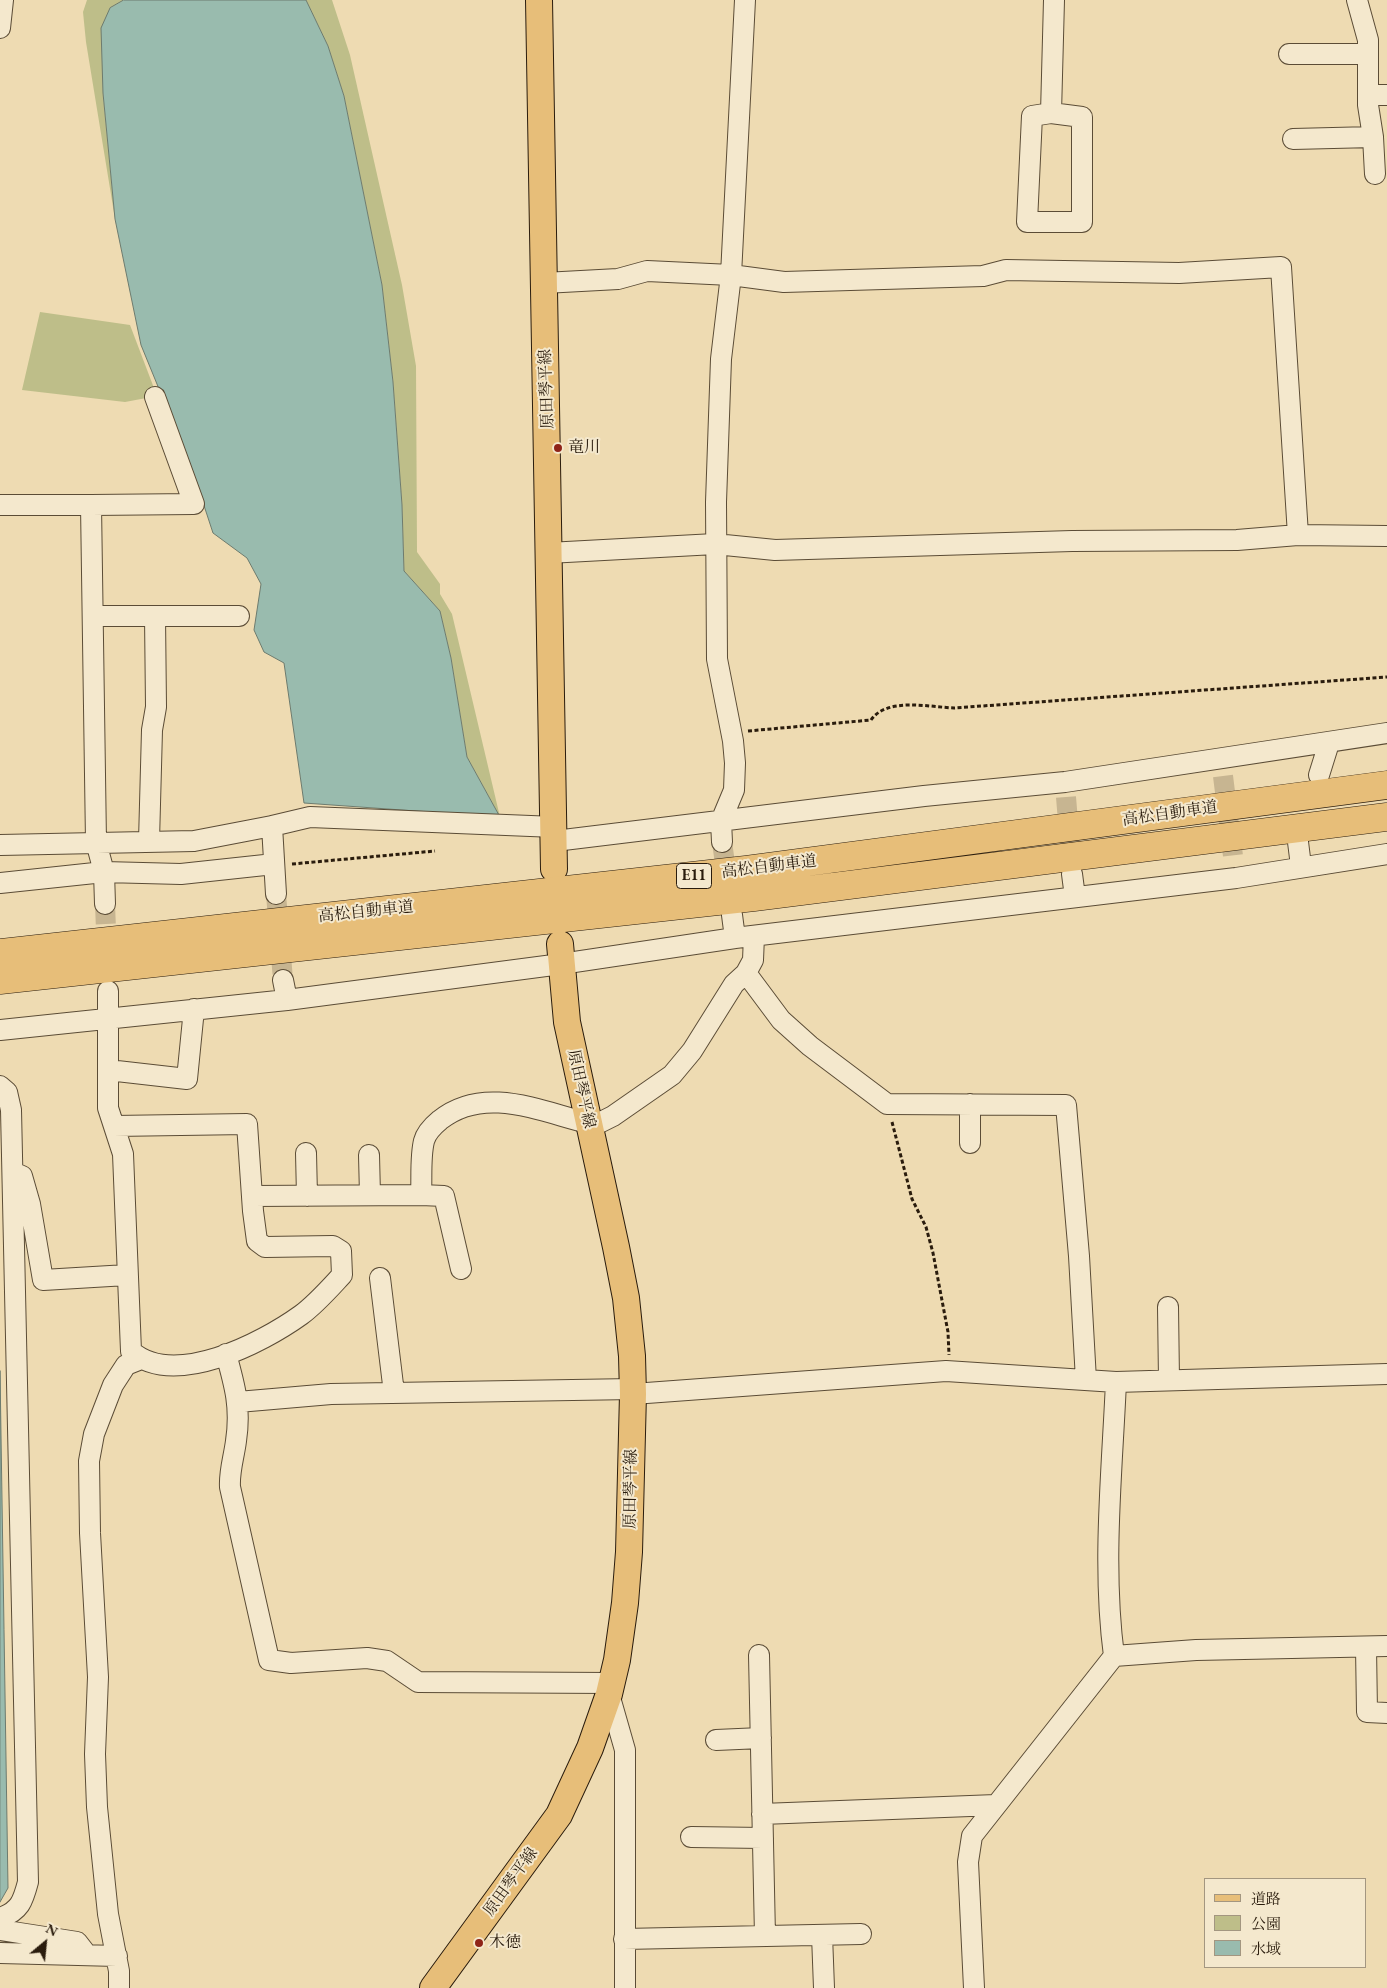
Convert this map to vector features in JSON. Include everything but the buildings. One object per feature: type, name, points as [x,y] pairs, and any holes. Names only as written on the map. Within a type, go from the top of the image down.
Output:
[{"type":"highway","name":"高松自動車道","points":[[0,953],[746,870],[1387,785]]},
{"type":"highway","name":"高松自動車道","points":[[0,980],[754,897],[1387,817]]},
{"type":"main road","name":"原田琴平線","points":[[539,0],[548,429],[548,553],[555,834],[554,869]]},
{"type":"main road","name":"原田琴平線","points":[[433,1988],[559,1815],[590,1748],[611,1689],[617,1660],[629,1552],[633,1392],[626,1298],[567,1022],[560,954]]},
{"type":"street","points":[[0,28],[3,0]]},
{"type":"street","points":[[722,842],[721,821],[734,790],[735,764],[717,659],[716,544],[721,359],[731,275],[745,0]]},
{"type":"street","points":[[1051,113],[1054,0]]},
{"type":"street","points":[[1357,0],[1368,40],[1368,54],[1377,95],[1373,138],[1376,174]]},
{"type":"street","points":[[1288,54],[1368,54]]},
{"type":"street","points":[[1051,113],[1082,117],[1082,222],[1027,222],[1032,116],[1051,113]]},
{"type":"street","points":[[1293,138],[1373,138]]},
{"type":"street","points":[[544,283],[618,279],[647,271],[731,275],[784,282],[983,276],[1006,270],[1179,273],[1281,267],[1298,535]]},
{"type":"street","points":[[0,505],[194,504],[155,396]]},
{"type":"street","points":[[91,505],[96,842],[104,872],[105,904]]},
{"type":"street","points":[[548,553],[716,544],[775,550],[1063,541],[1237,540],[1298,535],[1387,536]]},
{"type":"street","points":[[92,616],[239,616]]},
{"type":"street","points":[[148,841],[152,730],[156,707],[155,616]]},
{"type":"street","points":[[0,845],[194,840],[310,817],[555,834],[721,821],[924,796],[1066,790],[1221,768],[1329,743],[1387,734]]},
{"type":"street","points":[[1319,775],[1329,743]]},
{"type":"street","points":[[272,826],[276,894]]},
{"type":"street","points":[[1298,842],[1302,866]]},
{"type":"street","points":[[0,1030],[287,1000],[560,954],[744,937],[1075,897],[1235,871],[1302,866],[1387,854]]},
{"type":"street","points":[[0,883],[104,872],[181,874],[274,864]]},
{"type":"street","points":[[1072,874],[1075,897]]},
{"type":"street","points":[[421,1195],[424,1140],[434,1125],[450,1112],[469,1104],[488,1100],[588,1123],[601,1122],[672,1076],[692,1051],[734,984],[746,973],[753,960],[744,937],[732,916]]},
{"type":"street","points":[[746,973],[781,1020],[810,1046],[887,1104],[1066,1105],[1079,1256],[1086,1380]]},
{"type":"street","points":[[283,980],[287,1000]]},
{"type":"street","points":[[108,991],[108,1108],[123,1154],[131,1351],[141,1360]]},
{"type":"street","points":[[108,1070],[187,1079],[194,1009]]},
{"type":"street","points":[[0,1086],[7,1092],[11,1110],[28,1882],[24,1899],[17,1911],[0,1918]]},
{"type":"street","points":[[970,1104],[970,1143]]},
{"type":"street","points":[[114,1126],[247,1124],[252,1196],[258,1241],[265,1247],[333,1246],[341,1251],[342,1275],[302,1314],[274,1333],[226,1354],[184,1366],[141,1360],[126,1365],[113,1386],[94,1434],[89,1461],[90,1533],[98,1677],[95,1754],[97,1807],[108,1914],[116,1956],[119,1988]]},
{"type":"street","points":[[306,1153],[307,1196]]},
{"type":"street","points":[[369,1155],[370,1195]]},
{"type":"street","points":[[13,1172],[22,1176],[43,1280],[127,1275]]},
{"type":"street","points":[[252,1196],[444,1196],[460,1268]]},
{"type":"street","points":[[380,1278],[394,1393]]},
{"type":"street","points":[[1168,1307],[1169,1380]]},
{"type":"street","points":[[226,1354],[238,1402],[236,1441],[230,1474],[230,1487],[269,1660],[291,1663],[374,1659],[394,1665],[418,1682],[611,1689],[625,1750],[625,1988]]},
{"type":"street","points":[[238,1402],[331,1394],[633,1392],[949,1372],[1116,1382],[1387,1374]]},
{"type":"street","points":[[974,1988],[968,1862],[972,1836],[1114,1656],[1109,1617],[1110,1494],[1116,1382]]},
{"type":"street","points":[[1114,1656],[1196,1650],[1387,1646]]},
{"type":"street","points":[[1366,1647],[1367,1712],[1387,1713]]},
{"type":"street","points":[[759,1655],[764,1936]]},
{"type":"street","points":[[716,1740],[761,1738]]},
{"type":"street","points":[[762,1814],[996,1805]]},
{"type":"street","points":[[691,1837],[762,1838]]},
{"type":"street","points":[[0,1930],[77,1942],[86,1955]]},
{"type":"street","points":[[624,1939],[861,1934]]},
{"type":"street","points":[[822,1935],[824,1988]]},
{"type":"street","points":[[0,1953],[116,1956]]},
{"type":"path","points":[[730,732],[871,720],[876,712],[887,707],[954,708],[1387,678]]},
{"type":"path","points":[[274,864],[435,851]]},
{"type":"path","points":[[887,1104],[912,1199],[926,1227],[933,1253],[948,1332],[949,1372]]},
{"type":"green space","points":[[87,0],[124,0],[110,8],[103,94],[115,219],[86,42],[83,12]]},
{"type":"green space","points":[[306,0],[332,0],[350,55],[402,285],[416,366],[417,552],[440,584],[440,594],[452,614],[500,817],[467,757],[451,658],[440,611],[404,571],[402,505],[393,382],[382,285],[344,96],[328,46]]},
{"type":"green space","points":[[40,312],[130,325],[157,396],[125,402],[22,390]]},
{"type":"water","points":[[124,0],[306,0],[328,46],[344,96],[382,285],[393,382],[402,505],[404,571],[440,611],[451,658],[467,757],[500,817],[304,803],[284,663],[264,652],[254,630],[261,584],[247,558],[213,533],[193,472],[141,345],[115,219],[103,93],[101,28],[110,8]]},
{"type":"water","points":[[0,1371],[8,1888],[0,1902]]},
{"type":"tunnel","points":[[1223,776],[1234,864]]},
{"type":"tunnel","points":[[1066,797],[1072,870]]},
{"type":"tunnel","points":[[722,842],[728,885]]},
{"type":"tunnel","points":[[276,894],[283,980]]},
{"type":"tunnel","points":[[105,904],[107,955]]},
{"type":"place","name":"竜川","points":[[558,448]]},
{"type":"place","name":"木徳","points":[[479,1943]]}]
